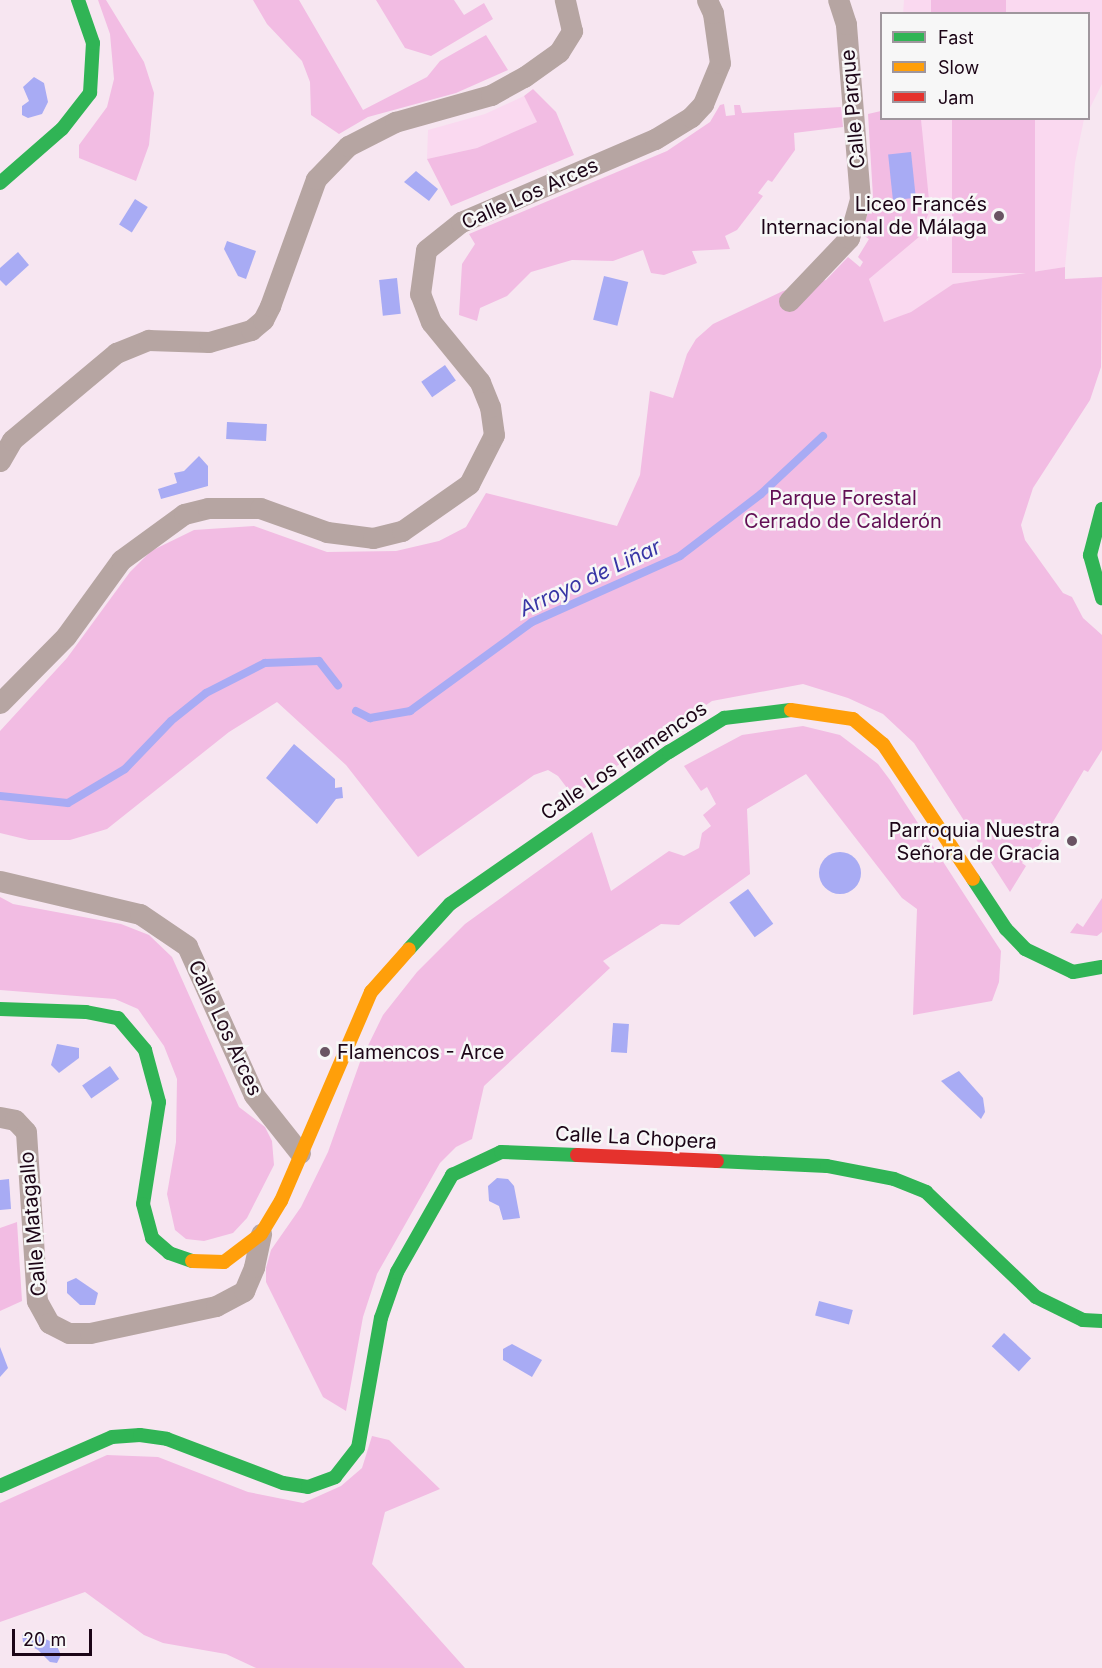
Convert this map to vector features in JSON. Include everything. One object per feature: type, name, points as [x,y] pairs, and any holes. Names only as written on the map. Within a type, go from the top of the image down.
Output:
[{"type":"street","points":[[0,183],[62,129],[90,93],[93,43],[78,0]]},
{"type":"street","points":[[0,461],[12,440],[116,353],[148,340],[209,342],[251,330],[270,306],[316,179],[348,146],[370,132],[491,95],[524,77],[558,52],[572,31],[565,0]]},
{"type":"street","name":"Calle Los Arces","points":[[0,703],[66,636],[121,560],[184,514],[208,507],[260,508],[327,532],[373,538],[402,531],[469,484],[494,435],[490,407],[480,382],[430,322],[420,294],[426,250],[461,222],[655,139],[691,117],[704,104],[720,63],[713,12],[707,0]]},
{"type":"street","name":"Calle Parque","points":[[789,301],[849,238],[860,200],[846,24],[838,0]]},
{"type":"street","points":[[1102,509],[1090,555],[1102,598]]},
{"type":"street","name":"Calle Los Flamencos","points":[[261,1234],[281,1201],[371,992],[450,904],[669,752],[724,718],[773,710],[806,710],[853,719],[883,744],[1006,929],[1025,949],[1073,972],[1102,967]]},
{"type":"street","name":"Calle Los Arces","points":[[0,881],[140,914],[187,946],[254,1095],[300,1153]]},
{"type":"street","points":[[0,1009],[86,1012],[118,1018],[146,1050],[159,1102],[143,1204],[152,1238],[170,1253],[195,1262],[225,1262],[261,1234]]},
{"type":"street","name":"Calle Matagallo","points":[[0,1117],[15,1120],[26,1132],[37,1301],[49,1323],[69,1333],[90,1333],[216,1306],[244,1291],[254,1267],[261,1234]]},
{"type":"street","name":"Calle La Chopera","points":[[0,1486],[112,1437],[140,1435],[167,1438],[283,1483],[308,1486],[335,1477],[358,1448],[381,1318],[397,1272],[452,1175],[472,1162],[501,1152],[855,1168],[894,1179],[926,1192],[1036,1297],[1083,1320],[1102,1321]]},
{"type":"shaded area","points":[[904,0],[1102,0],[1102,84],[1090,108],[1090,12],[903,12]]},
{"type":"shaded area","points":[[524,96],[538,122],[477,148],[427,159],[428,130],[485,114]]},
{"type":"shaded area","name":"Liceo Francés Internacional de Málaga","points":[[921,120],[1084,120],[1075,163],[1065,267],[953,284],[911,312],[884,323],[869,279],[919,237],[928,222]]},
{"type":"green space","points":[[98,0],[106,0],[144,62],[154,93],[149,145],[136,181],[79,158],[79,145],[107,107],[114,79],[110,34]]},
{"type":"green space","points":[[253,0],[299,0],[363,110],[427,77],[440,61],[486,35],[508,70],[456,93],[368,117],[339,134],[311,115],[310,82],[302,61],[267,24]]},
{"type":"green space","points":[[376,0],[454,0],[464,15],[484,3],[493,19],[431,56],[405,48]]},
{"type":"green space","points":[[931,0],[1006,0],[1006,12],[931,12]]},
{"type":"green space","points":[[533,89],[556,112],[574,155],[451,206],[427,159],[477,148],[537,122],[524,96]]},
{"type":"green space","points":[[724,104],[726,116],[735,115],[734,105],[740,105],[742,113],[841,107],[843,127],[794,133],[795,150],[772,182],[768,180],[758,193],[763,196],[737,230],[725,236],[730,249],[692,251],[697,263],[664,275],[651,273],[643,250],[613,261],[572,260],[531,272],[507,296],[480,308],[477,321],[459,315],[462,264],[475,244],[469,234],[667,151],[710,122],[720,105]]},
{"type":"green space","name":"Parque Forestal Cerrado de Calderón","points":[[880,111],[880,120],[921,120],[930,210],[919,237],[869,279],[884,322],[911,312],[953,284],[1065,267],[1065,279],[1102,277],[1101,367],[1090,400],[1033,488],[1021,525],[1025,540],[1063,593],[1072,597],[1083,618],[1102,635],[1102,750],[1088,772],[1084,770],[1029,862],[1025,859],[1022,863],[1026,866],[1010,892],[914,743],[883,714],[848,698],[803,684],[712,701],[573,796],[558,776],[548,770],[534,775],[418,857],[346,765],[277,702],[229,732],[107,829],[70,840],[29,840],[0,833],[0,731],[67,658],[130,572],[151,551],[194,530],[254,526],[327,552],[396,551],[439,541],[466,527],[486,493],[617,526],[640,475],[650,391],[673,398],[687,354],[696,339],[713,324],[783,291],[826,280],[848,257],[860,267],[863,262],[858,257],[869,239],[861,234],[873,197],[868,114]]},
{"type":"green space","points":[[952,120],[1035,120],[1035,273],[952,273]]},
{"type":"green space","points":[[803,726],[840,735],[878,764],[890,780],[1001,951],[999,982],[992,1001],[913,1015],[917,909],[902,898],[806,774],[747,809],[750,874],[679,925],[661,924],[603,961],[610,968],[484,1086],[472,1139],[456,1147],[440,1163],[377,1274],[363,1317],[346,1411],[323,1397],[266,1282],[266,1268],[271,1250],[301,1207],[328,1152],[360,1062],[383,1015],[417,972],[465,924],[592,832],[611,891],[669,851],[684,856],[699,848],[702,833],[711,826],[703,815],[716,804],[707,787],[701,791],[684,766],[742,735]]},
{"type":"green space","points":[[0,897],[13,904],[121,924],[149,935],[172,957],[239,1107],[265,1127],[272,1141],[274,1165],[247,1218],[233,1233],[204,1241],[186,1239],[175,1230],[167,1194],[176,1142],[177,1079],[164,1046],[138,1009],[115,999],[0,990]]},
{"type":"green space","points":[[1102,898],[1102,932],[1097,936],[1070,933],[1077,923],[1083,927]]},
{"type":"green space","points":[[17,1222],[22,1301],[0,1311],[0,1228]]},
{"type":"green space","points":[[372,1436],[389,1440],[440,1489],[385,1512],[372,1564],[465,1668],[256,1668],[226,1654],[163,1643],[144,1635],[85,1592],[0,1622],[0,1503],[107,1455],[158,1457],[248,1492],[303,1503],[341,1486],[362,1468]]},
{"type":"water","points":[[34,77],[44,83],[48,102],[42,114],[28,118],[22,115],[22,106],[29,101],[23,87]]},
{"type":"water","points":[[911,152],[916,198],[893,200],[888,154]]},
{"type":"water","points":[[416,171],[438,189],[429,201],[404,182]]},
{"type":"water","points":[[135,199],[148,207],[132,232],[119,224]]},
{"type":"water","points":[[227,241],[256,251],[246,279],[238,276],[224,249]]},
{"type":"water","points":[[18,252],[29,265],[6,286],[0,280],[0,268]]},
{"type":"water","points":[[604,276],[628,282],[617,326],[593,320]]},
{"type":"water","points":[[397,278],[401,314],[383,316],[379,280]]},
{"type":"water","points":[[445,365],[456,381],[432,397],[421,382]]},
{"type":"water","points":[[227,422],[267,424],[266,441],[226,439]]},
{"type":"water","points":[[199,456],[208,466],[208,486],[161,499],[158,489],[177,483],[174,473],[184,471]]},
{"type":"water","points":[[294,744],[335,779],[335,788],[342,787],[343,798],[336,799],[317,824],[266,778]]},
{"type":"water","points":[[840,852],[855,858],[861,873],[855,888],[840,894],[825,888],[819,873],[825,858]]},
{"type":"water","points":[[748,889],[773,924],[755,937],[729,903]]},
{"type":"water","points":[[613,1023],[629,1024],[627,1053],[611,1052]]},
{"type":"water","points":[[57,1044],[79,1048],[79,1058],[59,1073],[51,1065]]},
{"type":"water","points":[[110,1066],[119,1079],[91,1099],[82,1086]]},
{"type":"water","points":[[959,1071],[983,1098],[985,1112],[981,1119],[941,1081]]},
{"type":"water","points":[[497,1178],[508,1179],[514,1186],[520,1218],[503,1220],[499,1206],[489,1201],[488,1186]]},
{"type":"water","points":[[9,1179],[11,1209],[0,1210],[0,1180]]},
{"type":"water","points":[[76,1278],[98,1293],[95,1305],[80,1305],[67,1293],[67,1282]]},
{"type":"water","points":[[819,1301],[853,1310],[849,1325],[815,1315]]},
{"type":"water","points":[[1004,1333],[1031,1358],[1019,1371],[992,1346]]},
{"type":"water","points":[[512,1344],[542,1360],[532,1377],[503,1360],[503,1349]]},
{"type":"water","points":[[0,1347],[8,1368],[0,1377]]},
{"type":"water","points":[[31,1632],[56,1644],[61,1655],[57,1663],[50,1662],[38,1650],[23,1642],[22,1635]]},
{"type":"waterway","name":"Arroyo de Liñar","points":[[356,711],[370,718],[410,711],[532,622],[680,556],[761,494],[823,436]]},
{"type":"waterway","name":"Arroyo de Liñar","points":[[0,796],[68,803],[125,769],[171,721],[206,693],[265,663],[319,661],[338,685]]},
{"type":"traffic: fast","points":[[0,183],[62,129],[90,93],[93,43],[78,0]]},
{"type":"traffic: fast","points":[[1102,509],[1090,555],[1102,598]]},
{"type":"traffic: fast","points":[[409,949],[450,904],[669,752],[724,718],[791,710]]},
{"type":"traffic: fast","points":[[973,879],[1006,929],[1025,949],[1073,972],[1102,967]]},
{"type":"traffic: fast","points":[[0,1009],[86,1012],[118,1018],[145,1050],[159,1102],[143,1204],[152,1238],[169,1253],[192,1261]]},
{"type":"traffic: fast","points":[[0,1486],[112,1437],[140,1435],[167,1439],[283,1483],[308,1487],[335,1477],[358,1448],[381,1318],[397,1272],[452,1175],[501,1152],[577,1155]]},
{"type":"traffic: fast","points":[[717,1161],[827,1166],[894,1179],[926,1192],[1036,1297],[1083,1320],[1102,1321]]},
{"type":"traffic: slow","points":[[791,710],[853,719],[883,744],[973,879]]},
{"type":"traffic: slow","points":[[192,1261],[224,1262],[261,1234],[281,1201],[371,992],[409,949]]},
{"type":"traffic: jam","points":[[577,1155],[717,1161]]},
{"type":"place","name":"Liceo Francés Internacional de Málaga","points":[[999,216]]},
{"type":"place","name":"Parroquia Nuestra Señora de Gracia","points":[[1072,841]]},
{"type":"place","name":"Flamencos - Arce","points":[[325,1052]]}]
